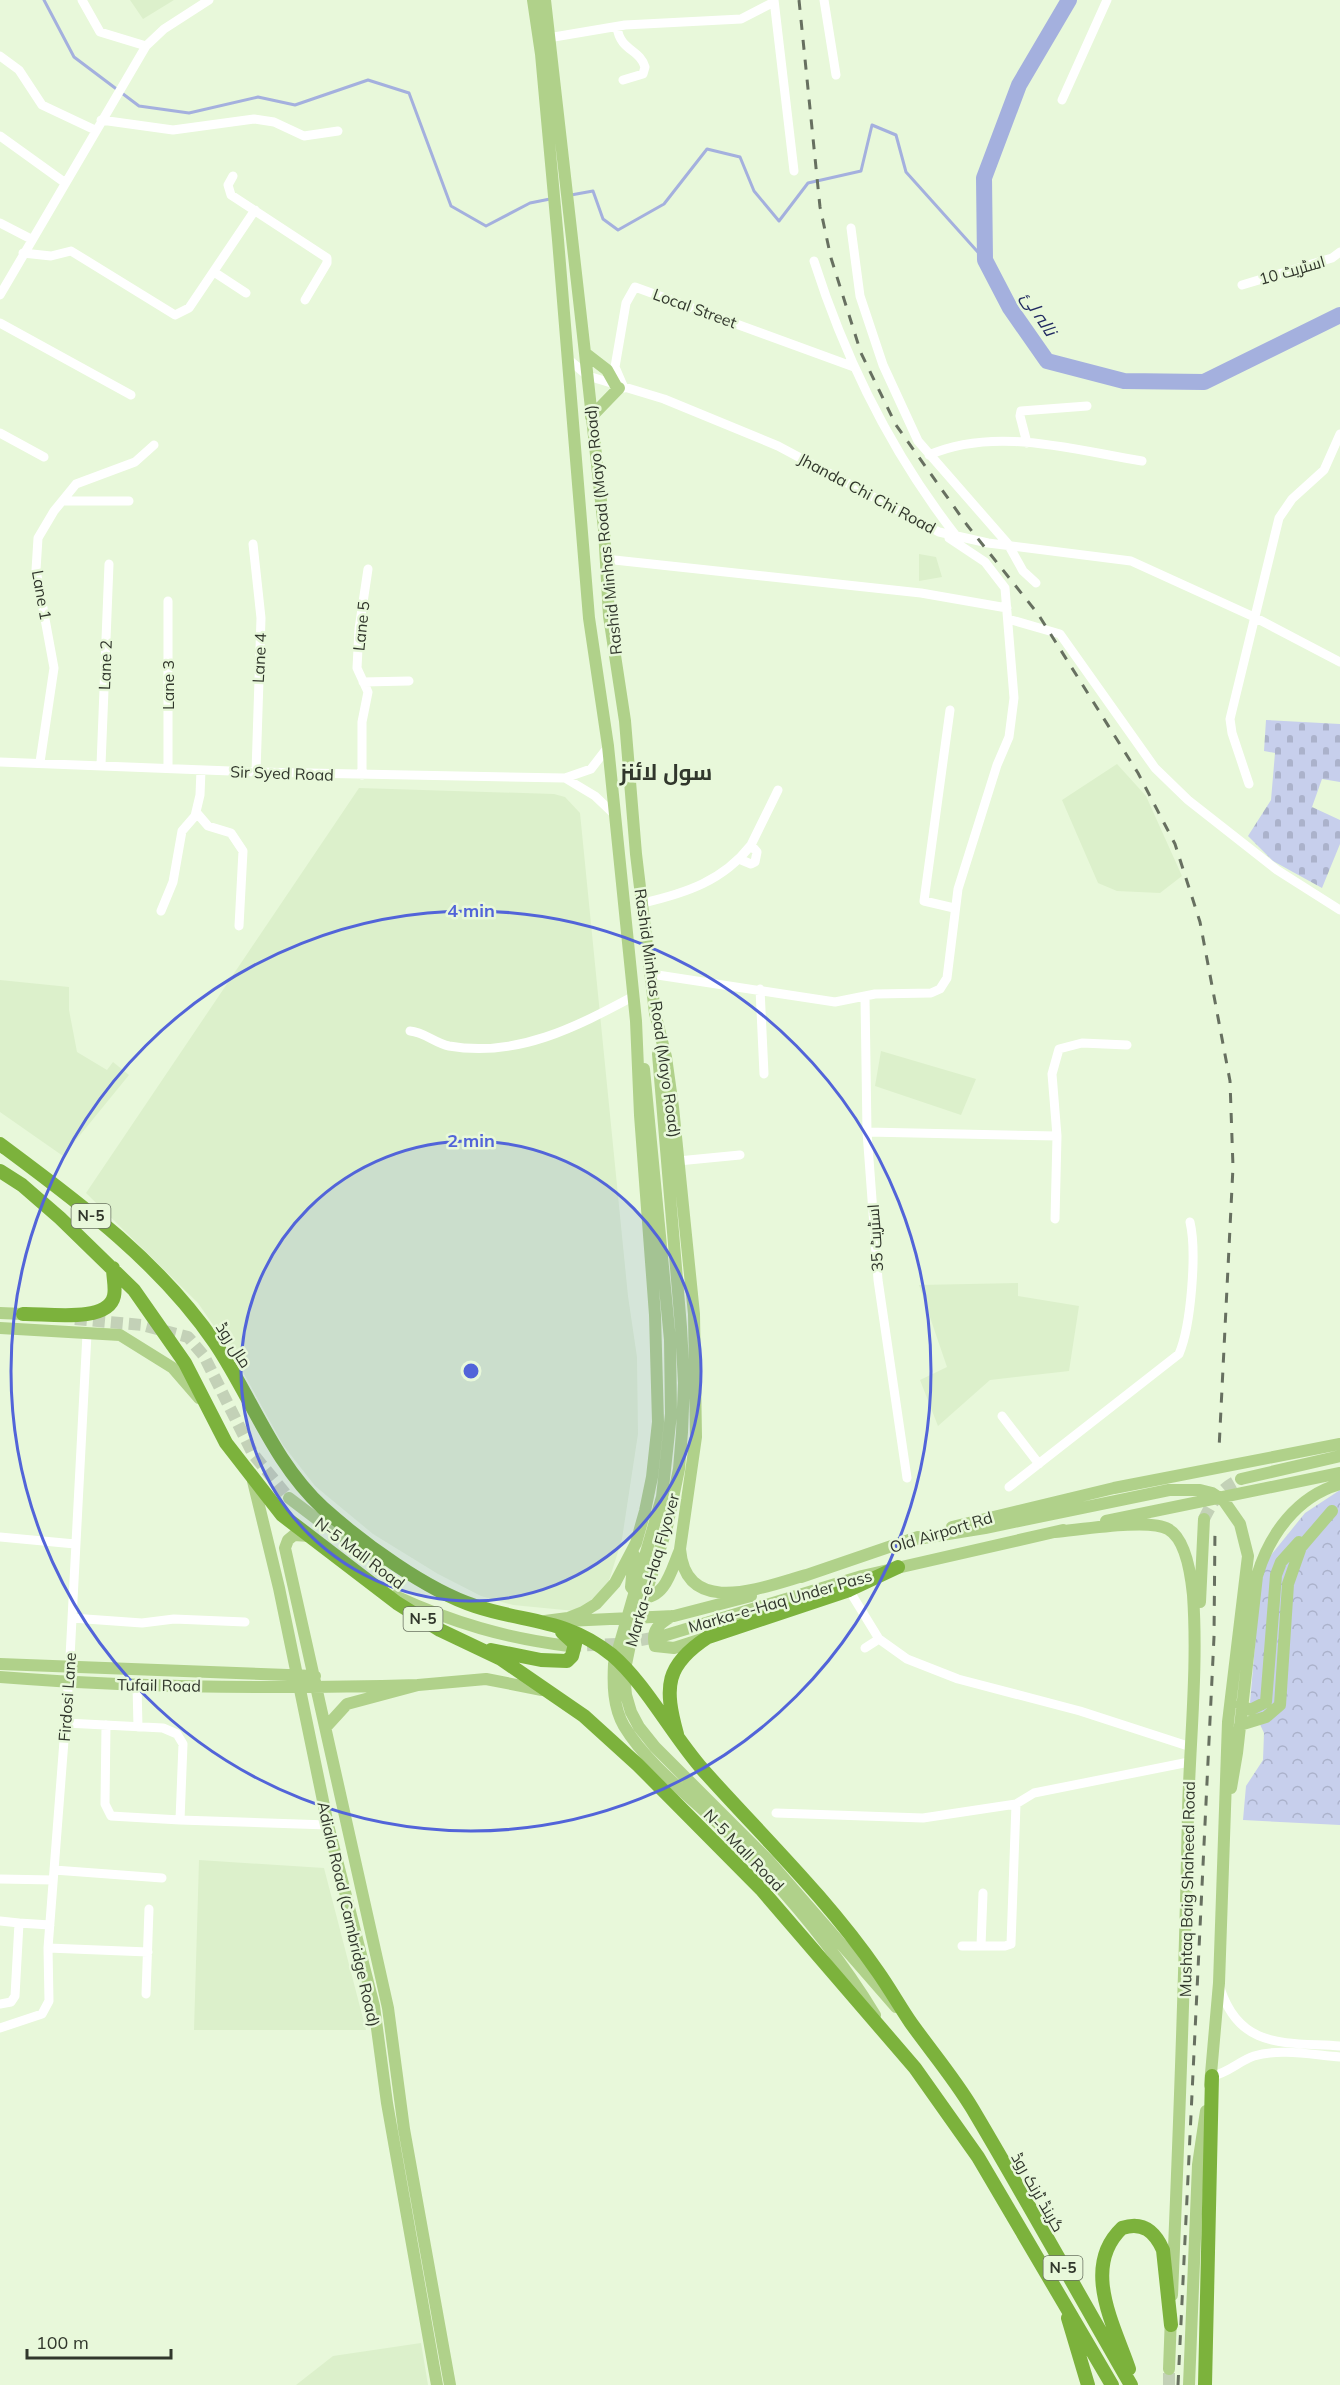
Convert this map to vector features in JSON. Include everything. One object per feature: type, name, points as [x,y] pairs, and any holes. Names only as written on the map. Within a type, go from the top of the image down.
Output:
[{"type":"highway","name":"مال روڈ","points":[[0,1144],[138,1253],[177,1293],[216,1344],[269,1439],[308,1494],[333,1517],[418,1580],[447,1596],[480,1608],[545,1621]]},
{"type":"highway","points":[[0,1152],[35,1170]]},
{"type":"highway","points":[[0,1165],[22,1185]]},
{"type":"highway","name":"N-5 Mall Road","points":[[0,1171],[22,1185],[134,1290],[185,1363],[226,1443],[253,1481],[282,1515],[380,1589],[440,1630],[480,1648],[552,1692],[584,1716],[630,1757],[760,1889],[885,2031]]},
{"type":"highway","points":[[23,1314],[94,1315],[108,1308],[114,1297],[112,1268]]},
{"type":"highway","points":[[680,1743],[669,1706],[668,1688],[672,1675],[683,1658],[708,1637],[849,1590],[898,1567]]},
{"type":"highway","points":[[480,1648],[541,1660],[567,1661],[575,1650],[573,1639],[545,1621]]},
{"type":"highway","name":"گرینڈ ٹرنک روڈ","points":[[545,1621],[601,1646],[617,1660],[637,1681],[680,1743],[776,1846],[843,1926],[878,1972],[909,2020],[970,2105],[1133,2385]]},
{"type":"highway","name":"گرینڈ ٹرنک روڈ","points":[[885,2031],[915,2068],[978,2157],[1112,2385]]},
{"type":"highway","points":[[1205,2385],[1212,2076]]},
{"type":"highway","points":[[1133,2385],[1102,2284],[1101,2271],[1106,2250],[1122,2228],[1139,2225],[1153,2233],[1158,2239],[1163,2250],[1171,2325]]},
{"type":"highway","points":[[1064,2301],[1088,2385]]},
{"type":"main road","name":"Rashid Minhas Road (Mayo Road)","points":[[533,0],[541,54],[556,219],[589,618],[608,746],[634,996],[655,1315],[658,1422],[652,1477],[636,1543],[615,1583],[596,1604],[568,1618],[545,1621]]},
{"type":"main road","name":"Rashid Minhas Road (Mayo Road)","points":[[544,0],[588,376],[609,616],[625,721],[655,1013],[666,1057],[693,1314],[697,1405],[692,1474],[680,1549],[681,1565],[688,1579],[697,1586],[710,1590],[743,1593],[806,1575]]},
{"type":"main road","points":[[585,353],[601,363],[620,387],[591,417]]},
{"type":"main road","name":"Marka-e-Haq Flyover","points":[[655,1013],[681,1327],[684,1409],[674,1499],[654,1574],[631,1640],[624,1674],[626,1695],[639,1728],[666,1766],[803,1917],[843,1967],[885,2031]]},
{"type":"main road","name":"Marka-e-Haq Flyover","points":[[636,1021],[650,1115],[666,1293],[671,1414],[662,1497],[637,1589],[619,1640],[613,1685],[624,1725],[768,1860],[863,1972],[909,2020]]},
{"type":"main road","points":[[0,1313],[23,1314]]},
{"type":"main road","points":[[0,1328],[120,1335],[173,1368],[206,1405]]},
{"type":"main road","name":"Old Airport Rd","points":[[545,1621],[592,1621],[674,1616],[736,1602],[806,1575],[973,1521],[1153,1480],[1340,1444]]},
{"type":"main road","points":[[1241,1479],[1340,1456]]},
{"type":"main road","name":"Old Airport Rd","points":[[898,1567],[1165,1508],[1340,1473]]},
{"type":"main road","points":[[1153,1480],[1198,1481],[1204,1489],[1200,1497],[1165,1508]]},
{"type":"main road","name":"Adiala Road (Cambridge Road)","points":[[253,1481],[279,1588],[328,1826],[374,2006],[387,2103],[437,2385]]},
{"type":"main road","points":[[1234,1723],[1241,1705],[1257,1576],[1263,1554],[1285,1520],[1308,1500],[1340,1484]]},
{"type":"main road","points":[[910,1540],[984,1528],[1169,1490],[1200,1490],[1212,1493],[1224,1502],[1240,1524],[1248,1556],[1222,1838],[1219,1983],[1212,2076],[1198,2165],[1190,2385]]},
{"type":"main road","points":[[288,1498],[370,1555],[418,1580]]},
{"type":"main road","points":[[1234,1723],[1266,1718],[1280,1705],[1288,1584],[1301,1547],[1336,1509]]},
{"type":"main road","points":[[1241,1705],[1250,1710],[1266,1702],[1276,1575],[1281,1563],[1306,1533],[1336,1509]]},
{"type":"main road","points":[[1195,1684],[1204,1519]]},
{"type":"main road","name":"Mushtaq Baig Shaheed Road","points":[[1055,1532],[1146,1524],[1168,1529],[1181,1545],[1189,1569],[1193,1594],[1195,1684],[1189,1762],[1183,2032],[1169,2369]]},
{"type":"main road","name":"Adiala Road (Cambridge Road)","points":[[310,1536],[294,1535],[288,1540],[285,1548],[388,2008],[404,2129],[450,2385]]},
{"type":"main road","points":[[636,1543],[631,1587],[639,1598],[657,1595],[665,1584],[680,1549]]},
{"type":"main road","name":"Marka-e-Haq Under Pass","points":[[663,1636],[898,1567]]},
{"type":"main road","points":[[380,1589],[435,1614],[478,1630],[524,1640],[569,1646]]},
{"type":"main road","points":[[674,1616],[655,1629],[653,1635],[655,1646],[674,1648],[708,1637]]},
{"type":"main road","name":"Tufail Road","points":[[0,1664],[296,1675],[316,1682]]},
{"type":"main road","name":"Tufail Road","points":[[0,1677],[137,1685],[299,1688],[316,1682]]},
{"type":"main road","points":[[316,1682],[418,1685],[486,1679],[527,1685],[552,1692]]},
{"type":"main road","points":[[326,1727],[346,1704],[418,1685]]},
{"type":"street","points":[[81,0],[100,32],[146,46]]},
{"type":"street","points":[[2,288],[146,46],[164,29],[209,0]]},
{"type":"street","points":[[824,0],[836,75]]},
{"type":"street","points":[[1062,100],[1107,0]]},
{"type":"street","points":[[548,38],[617,27],[741,19],[774,1],[794,171]]},
{"type":"street","points":[[617,27],[621,42],[639,56],[645,67],[643,74],[623,80]]},
{"type":"street","points":[[0,56],[19,70],[42,105],[95,130]]},
{"type":"street","points":[[101,120],[173,130],[254,119],[274,122],[304,136],[338,131]]},
{"type":"street","points":[[0,136],[64,182]]},
{"type":"street","points":[[232,176],[228,191],[327,258],[327,263],[305,300]]},
{"type":"street","points":[[23,253],[51,256],[70,251],[175,315],[189,308],[255,210]]},
{"type":"street","points":[[0,223],[31,239]]},
{"type":"street","points":[[851,228],[860,296],[877,345],[918,441],[1008,544],[1023,571],[1036,583]]},
{"type":"street","name":"اسٹریٹ 10","points":[[1242,285],[1332,258],[1340,252]]},
{"type":"street","points":[[814,261],[854,367],[898,454],[957,537]]},
{"type":"street","points":[[214,272],[246,293]]},
{"type":"street","name":"Local Street","points":[[620,387],[615,367],[616,360],[626,303],[635,287],[854,367]]},
{"type":"street","points":[[0,323],[131,395]]},
{"type":"street","name":"Jhanda Chi Chi Road","points":[[568,359],[588,376],[664,399],[778,446],[939,532],[957,537],[1131,561],[1254,617],[1340,662]]},
{"type":"street","points":[[1028,443],[1020,416],[1021,411],[1087,406]]},
{"type":"street","points":[[0,433],[44,457]]},
{"type":"street","points":[[1249,784],[1232,733],[1230,719],[1279,518],[1292,499],[1324,470],[1340,434]]},
{"type":"street","points":[[929,455],[967,442],[1028,443],[1142,461]]},
{"type":"street","name":"Lane 1","points":[[40,762],[54,668],[36,570],[38,538],[76,484],[135,462],[154,446]]},
{"type":"street","points":[[64,501],[129,501]]},
{"type":"street","points":[[651,974],[835,1002],[875,994],[931,993],[940,989],[947,978],[954,908],[997,765],[1009,737],[1014,698],[1005,588],[985,562],[939,532]]},
{"type":"street","name":"Lane 4","points":[[253,544],[261,618],[256,772]]},
{"type":"street","points":[[605,558],[921,593],[1007,608]]},
{"type":"street","name":"Lane 2","points":[[101,765],[109,564]]},
{"type":"street","name":"Lane 5","points":[[362,775],[362,722],[368,692],[357,668],[368,569]]},
{"type":"street","name":"Lane 3","points":[[168,601],[168,768]]},
{"type":"street","points":[[1008,619],[1060,634],[1155,768],[1188,800],[1277,870],[1340,910]]},
{"type":"street","points":[[363,682],[409,681]]},
{"type":"street","points":[[950,710],[924,901],[954,908]]},
{"type":"street","name":"Sir Syed Road","points":[[0,762],[256,772],[565,778],[591,769],[608,746]]},
{"type":"street","points":[[161,911],[172,882],[182,831],[196,812],[200,795],[201,770]]},
{"type":"street","name":"Sir Syed Road","points":[[565,778],[605,803],[615,815]]},
{"type":"street","points":[[643,903],[696,889],[722,874],[751,845],[778,790]]},
{"type":"street","points":[[196,812],[208,826],[219,832],[231,833],[243,851],[239,926]]},
{"type":"street","points":[[739,859],[751,864],[755,862],[757,852],[751,845]]},
{"type":"street","points":[[760,989],[764,1074]]},
{"type":"street","points":[[410,1031],[450,1046],[491,1047],[523,1044],[587,1021],[634,996]]},
{"type":"street","name":"اسٹریٹ 35","points":[[865,997],[867,1132],[878,1280],[907,1478]]},
{"type":"street","points":[[1055,1219],[1056,1136],[1052,1074],[1059,1049],[1082,1043],[1127,1045]]},
{"type":"street","points":[[867,1132],[1056,1136]]},
{"type":"street","points":[[678,1161],[740,1155]]},
{"type":"street","points":[[1009,1487],[1179,1354],[1184,1342],[1193,1275],[1194,1238],[1190,1222]]},
{"type":"street","name":"Firdosi Lane","points":[[0,2028],[42,2014],[49,2001],[48,1948],[66,1723],[87,1334]]},
{"type":"street","points":[[1002,1416],[1039,1464]]},
{"type":"street","points":[[0,1538],[75,1544]]},
{"type":"street","points":[[849,1590],[879,1639],[907,1659],[958,1679],[1080,1711],[1191,1747]]},
{"type":"street","points":[[72,1618],[142,1623],[174,1619],[245,1622]]},
{"type":"street","points":[[865,1648],[879,1639]]},
{"type":"street","points":[[137,1685],[138,1727]]},
{"type":"street","points":[[66,1723],[163,1728],[177,1734],[183,1744],[180,1820]]},
{"type":"street","points":[[106,1725],[105,1804],[111,1816],[328,1826]]},
{"type":"street","points":[[776,1813],[923,1818],[1016,1804],[1034,1793],[1189,1762]]},
{"type":"street","points":[[962,1946],[1005,1946],[1011,1944],[1014,1937],[1016,1804]]},
{"type":"street","points":[[0,1879],[53,1875],[162,1878]]},
{"type":"street","points":[[981,1946],[983,1893]]},
{"type":"street","points":[[146,1994],[149,1909]]},
{"type":"street","points":[[0,1921],[50,1925]]},
{"type":"street","points":[[0,2004],[11,2002],[15,1996],[19,1923]]},
{"type":"street","points":[[48,1948],[148,1952]]},
{"type":"street","points":[[1219,1983],[1227,2008],[1235,2020],[1250,2033],[1275,2042],[1340,2046]]},
{"type":"street","points":[[1212,2076],[1225,2073],[1255,2056],[1274,2053],[1340,2057]]},
{"type":"shaded area","points":[[130,0],[174,0],[143,19]]},
{"type":"shaded area","points":[[919,554],[936,557],[942,577],[919,581]]},
{"type":"shaded area","points":[[1117,764],[1146,796],[1182,876],[1160,893],[1117,891],[1098,883],[1062,800]]},
{"type":"shaded area","points":[[359,788],[554,794],[565,797],[580,813],[628,1296],[637,1357],[638,1434],[622,1539],[603,1600],[575,1611],[513,1605],[481,1596],[438,1574],[373,1534],[315,1486],[283,1445],[233,1354],[198,1303],[86,1193]]},
{"type":"shaded area","points":[[0,980],[69,987],[69,1010],[77,1052],[107,1070],[113,1062],[129,1075],[63,1156],[0,1112]]},
{"type":"shaded area","points":[[881,1051],[976,1079],[961,1115],[875,1086]]},
{"type":"shaded area","points":[[1018,1283],[1018,1296],[1079,1306],[1069,1371],[990,1380],[938,1426],[920,1380],[947,1367],[919,1285]]},
{"type":"shaded area","points":[[199,1860],[324,1868],[366,2030],[194,2030]]},
{"type":"shaded area","points":[[421,2343],[428,2385],[296,2385],[333,2356]]},
{"type":"green space","points":[[1266,720],[1340,724],[1340,782],[1322,779],[1312,807],[1340,820],[1340,844],[1322,888],[1273,861],[1248,836],[1271,800],[1275,753],[1264,751]]},
{"type":"green space","points":[[1340,1490],[1340,1825],[1243,1820],[1246,1786],[1263,1760],[1264,1733],[1250,1703],[1260,1586],[1267,1560],[1305,1513]]},
{"type":"waterway","points":[[44,0],[74,57],[139,106],[189,113],[258,97],[295,105],[368,80],[409,93],[451,206],[486,226],[530,203],[550,199]]},
{"type":"waterway","name":"نالہ لئ","points":[[1069,0],[1019,85],[984,178],[985,260],[1010,308],[1047,361],[1124,381],[1204,382],[1340,315]]},
{"type":"waterway","points":[[571,195],[593,191],[603,219],[618,230],[664,204],[707,149],[740,157],[754,191],[779,221],[808,183],[861,171],[872,125],[896,135],[906,172],[985,260]]},
{"type":"tunnel","points":[[75,1319],[142,1325],[188,1337],[204,1356],[253,1454],[289,1498]]},
{"type":"tunnel","points":[[1204,1519],[1219,1495],[1228,1486],[1241,1479]]},
{"type":"tunnel","points":[[569,1646],[620,1644],[663,1636]]},
{"type":"tunnel","points":[[1169,2369],[1169,2385]]},
{"type":"railway","points":[[799,0],[820,207],[831,258],[861,353],[896,425],[967,525],[1038,614],[1138,773],[1175,844],[1200,922],[1230,1081],[1233,1167],[1219,1449]]},
{"type":"railway","points":[[1178,2385],[1214,1637],[1215,1527]]},
{"type":"district","name":"سول لائنز","points":[[666,772]]}]
